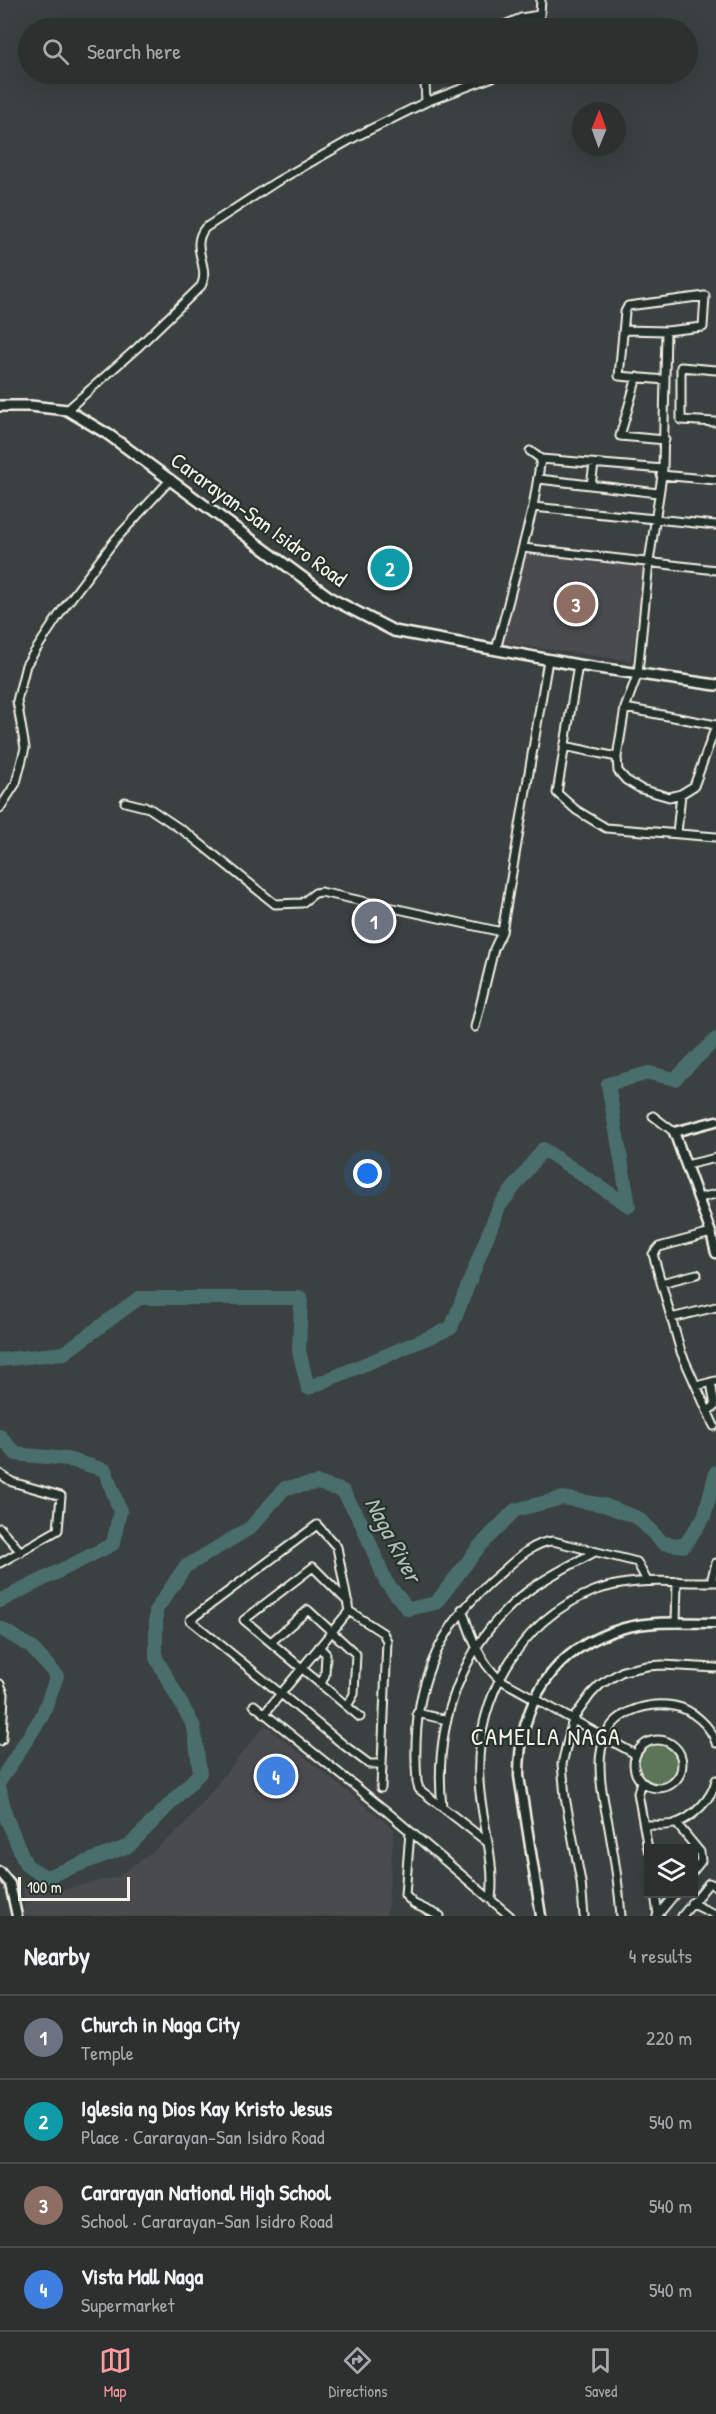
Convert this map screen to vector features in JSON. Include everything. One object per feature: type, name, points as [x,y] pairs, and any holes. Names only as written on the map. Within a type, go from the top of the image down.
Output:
[{"type":"main road","name":"Cararayan-San Isidro Road","points":[[0,406],[67,410],[110,435],[332,599],[394,631],[548,660],[716,685]]},
{"type":"street","points":[[520,18],[539,15],[541,0]]},
{"type":"street","points":[[425,84],[426,102]]},
{"type":"street","points":[[67,410],[137,348],[201,286],[204,280],[198,242],[199,235],[205,228],[324,154],[426,102],[474,84]]},
{"type":"street","points":[[624,330],[666,331],[703,327],[705,296],[628,306],[624,330],[619,376],[665,380]]},
{"type":"street","points":[[625,708],[716,726],[694,786],[681,795],[669,797],[641,789],[626,780],[618,771],[617,757],[625,708],[638,673],[649,562],[662,472],[666,331]]},
{"type":"street","points":[[716,370],[681,367],[681,420],[716,422]]},
{"type":"street","points":[[637,377],[620,436],[664,440]]},
{"type":"street","points":[[530,451],[541,459],[716,480]]},
{"type":"street","points":[[496,650],[533,507],[541,459]]},
{"type":"street","points":[[591,485],[594,464]]},
{"type":"street","points":[[0,808],[16,783],[25,748],[17,701],[26,665],[63,609],[115,540],[171,479]]},
{"type":"street","points":[[539,479],[658,493]]},
{"type":"street","points":[[533,507],[716,525]]},
{"type":"street","points":[[523,548],[716,570]]},
{"type":"street","points":[[475,1027],[494,949],[502,932],[548,660]]},
{"type":"street","points":[[578,665],[557,793],[576,810],[606,828],[716,837]]},
{"type":"street","points":[[564,746],[617,757]]},
{"type":"street","points":[[677,833],[681,795]]},
{"type":"street","points":[[124,802],[148,808],[188,834],[275,904],[302,903],[315,893],[321,892],[502,932]]},
{"type":"street","points":[[653,1116],[674,1132],[699,1198],[716,1253]]},
{"type":"street","points":[[674,1132],[716,1121]]},
{"type":"street","points":[[686,1165],[716,1158]]},
{"type":"street","points":[[699,1198],[716,1194]]},
{"type":"street","points":[[711,1233],[655,1249],[653,1254],[681,1352],[714,1426]]},
{"type":"street","points":[[661,1283],[698,1274]]},
{"type":"street","points":[[671,1318],[716,1307]]},
{"type":"street","points":[[696,1386],[713,1382],[716,1406],[707,1411]]},
{"type":"street","points":[[0,1474],[12,1482],[61,1496],[58,1530],[0,1563]]},
{"type":"street","points":[[265,1713],[281,1693],[349,1611],[336,1547],[317,1525],[190,1620],[281,1693],[369,1764],[382,1764]]},
{"type":"street","points":[[0,1528],[21,1552]]},
{"type":"street","points":[[487,1842],[419,1789],[417,1782],[417,1713],[424,1681],[436,1650],[462,1609],[484,1586],[507,1567],[546,1541],[637,1562],[647,1581]]},
{"type":"street","points":[[442,1807],[441,1775],[447,1720],[464,1667],[475,1649],[503,1614],[528,1591],[595,1552]]},
{"type":"street","points":[[491,1899],[492,1879],[479,1781],[480,1738],[488,1706],[512,1656],[536,1627],[566,1605],[594,1591],[647,1581],[713,1582],[716,1563]]},
{"type":"street","points":[[348,1602],[313,1567],[244,1620],[360,1717]]},
{"type":"street","points":[[676,1623],[677,1581]]},
{"type":"street","points":[[462,1609],[475,1649],[483,1663],[499,1679],[635,1754]]},
{"type":"street","points":[[271,1642],[308,1610],[356,1654],[354,1694],[347,1706]]},
{"type":"street","points":[[349,1611],[383,1633],[387,1641],[381,1788]]},
{"type":"street","points":[[541,1916],[519,1776],[519,1754],[533,1699],[555,1669],[578,1648],[602,1636],[626,1628],[676,1623],[716,1623]]},
{"type":"street","points":[[319,1647],[326,1654],[325,1675],[321,1684]]},
{"type":"street","points":[[584,1916],[581,1882],[565,1797],[562,1764],[573,1719],[601,1684],[623,1671],[663,1665],[716,1668]]},
{"type":"street","points":[[0,1684],[4,1694],[1,1739]]},
{"type":"street","points":[[621,1916],[611,1836],[601,1782],[600,1759],[605,1736],[612,1725],[624,1715],[644,1706],[663,1704],[679,1706],[698,1718],[714,1730],[716,1743]]},
{"type":"street","points":[[254,1705],[510,1916]]},
{"type":"street","points":[[417,1713],[447,1720]]},
{"type":"street","points":[[658,1739],[672,1744],[677,1749],[682,1762],[679,1776],[668,1786],[654,1788],[641,1781],[634,1768],[635,1754],[645,1743],[658,1739]]},
{"type":"street","points":[[645,1825],[676,1823],[692,1814],[707,1800],[716,1779]]},
{"type":"street","points":[[641,1781],[638,1793],[647,1844]]},
{"type":"street","points":[[707,1800],[716,1805]]},
{"type":"street","points":[[676,1823],[693,1844]]},
{"type":"street","points":[[410,1832],[405,1895],[414,1904],[441,1916]]},
{"type":"street","points":[[698,1850],[700,1852],[698,1864]]},
{"type":"street","points":[[0,1872],[10,1884],[17,1916]]},
{"type":"street","points":[[682,1916],[708,1882],[716,1886]]},
{"type":"street","points":[[656,1898],[658,1916]]},
{"type":"street","points":[[658,1916],[671,1898]]},
{"type":"street","points":[[691,1903],[716,1914]]},
{"type":"street","points":[[496,1916],[501,1908]]},
{"type":"shaded area","points":[[525,551],[646,565],[631,661],[503,643]]},
{"type":"shaded area","points":[[265,1725],[394,1829],[387,1916],[24,1916],[23,1884],[43,1891],[55,1891],[117,1877],[157,1848],[183,1826]]},
{"type":"green space","points":[[658,1742],[673,1748],[679,1763],[673,1778],[658,1784],[643,1778],[637,1763],[643,1748]]},
{"type":"waterway","points":[[0,1360],[64,1353],[139,1298],[301,1298],[299,1351],[308,1388],[451,1328],[499,1207],[543,1149],[629,1206],[608,1084],[649,1073],[675,1079],[716,1039]]},
{"type":"waterway","name":"Naga River","points":[[0,1436],[16,1454],[67,1459],[105,1470],[120,1511],[113,1544],[0,1601]]},
{"type":"waterway","name":"Naga River","points":[[0,1790],[6,1817],[26,1865],[46,1877],[129,1846],[200,1773],[194,1727],[156,1658],[156,1610],[185,1567],[250,1528],[285,1488],[318,1483],[343,1491],[361,1522],[386,1582],[408,1609],[436,1603],[479,1547],[515,1510],[563,1498],[604,1505],[638,1518],[663,1543],[684,1546],[704,1517],[716,1472]]},
{"type":"waterway","name":"Naga River","points":[[0,1628],[31,1647],[57,1676],[42,1716],[0,1781]]},
{"type":"place","name":"Iglesia ng Dios Kay Kristo Jesus","points":[[390,568]]},
{"type":"place","name":"Cararayan National High School","points":[[576,604]]},
{"type":"place","name":"Church in Naga City","points":[[374,921]]},
{"type":"place","name":"Vista Mall Naga","points":[[276,1776]]},
{"type":"district","name":"CAMELLA NAGA","points":[[546,1736]]}]
